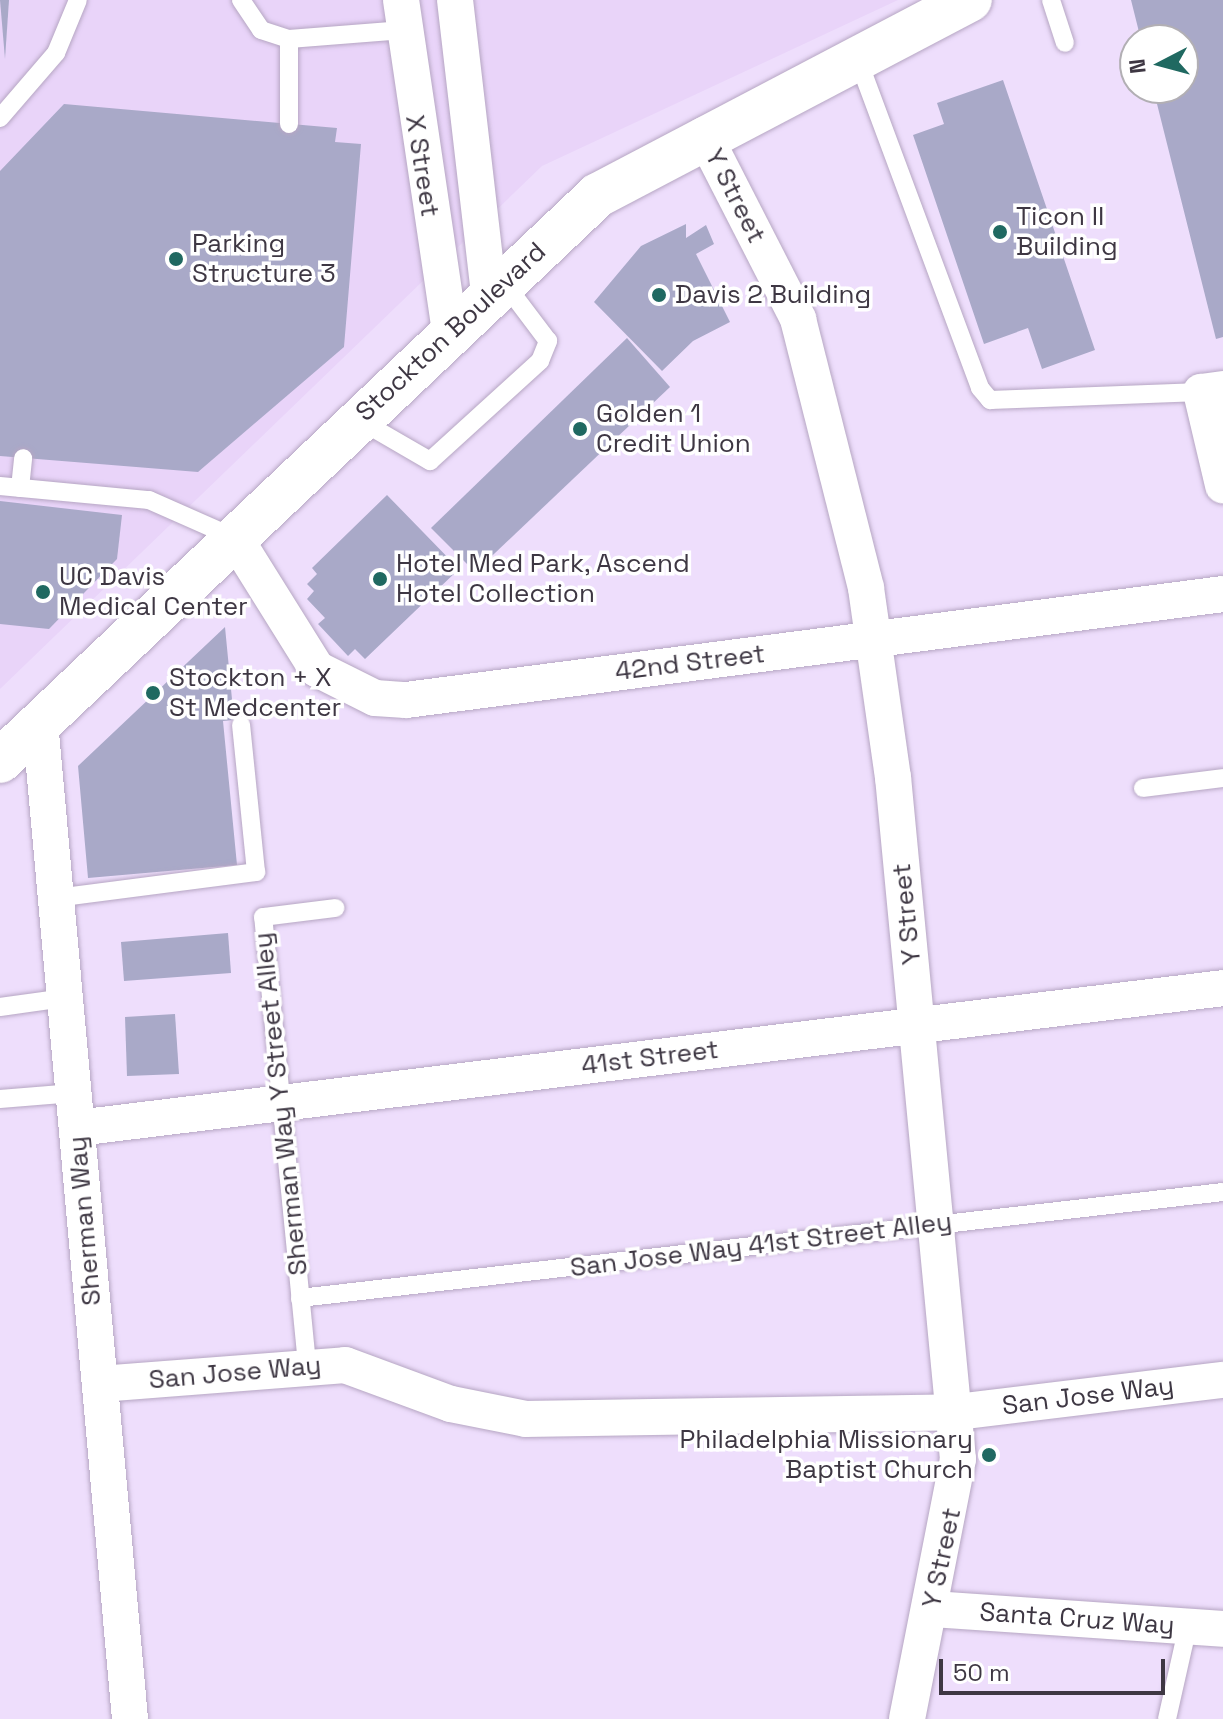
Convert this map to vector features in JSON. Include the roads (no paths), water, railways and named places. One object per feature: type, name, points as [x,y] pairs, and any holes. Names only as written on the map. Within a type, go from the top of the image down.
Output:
[{"type":"main road","name":"Stockton Boulevard","points":[[0,761],[496,287],[598,195],[704,135],[857,57],[917,13],[970,0]]},
{"type":"street","name":"X Street","points":[[455,0],[496,287]]},
{"type":"street","name":"X Street","points":[[402,15],[450,331]]},
{"type":"street","name":"Y Street","points":[[704,135],[798,319],[875,639],[957,1412],[953,1509],[907,1719]]},
{"type":"street","points":[[1212,390],[1223,485]]},
{"type":"street","name":"42nd Street","points":[[235,538],[295,645],[335,681],[375,698],[406,700],[1223,594]]},
{"type":"street","name":"Sherman Way","points":[[40,722],[130,1719]]},
{"type":"street","name":"41st Street","points":[[77,1128],[1223,988]]},
{"type":"street","name":"San Jose Way","points":[[100,1384],[307,1364],[382,1373],[451,1404],[526,1419],[957,1412],[1223,1380]]},
{"type":"street","name":"Santa Cruz Way","points":[[932,1609],[1205,1627]]},
{"type":"lane","points":[[0,118],[56,53],[78,0]]},
{"type":"lane","points":[[241,0],[261,30],[289,39],[402,15]]},
{"type":"lane","points":[[1051,0],[1065,43]]},
{"type":"lane","points":[[289,39],[289,124]]},
{"type":"lane","points":[[857,57],[980,388],[990,400],[1212,390]]},
{"type":"lane","points":[[359,419],[411,456],[430,461],[540,361],[548,341],[496,287]]},
{"type":"lane","points":[[20,488],[23,458]]},
{"type":"lane","points":[[0,486],[173,506],[235,538]]},
{"type":"lane","points":[[56,898],[256,872],[241,725]]},
{"type":"lane","points":[[1143,788],[1223,778]]},
{"type":"lane","name":"Sherman Way Y Street Alley","points":[[307,1364],[263,917],[335,908]]},
{"type":"lane","points":[[0,1007],[65,998]]},
{"type":"lane","points":[[0,1099],[74,1093]]},
{"type":"lane","name":"San Jose Way 41st Street Alley","points":[[300,1298],[1223,1192]]},
{"type":"lane","points":[[1167,1719],[1205,1627]]},
{"type":"place","name":"Ticon II Building","points":[[1000,232]]},
{"type":"place","name":"Parking Structure 3","points":[[176,259]]},
{"type":"place","name":"Davis 2 Building","points":[[659,295]]},
{"type":"place","name":"Golden 1 Credit Union","points":[[580,429]]},
{"type":"place","name":"Hotel Med Park, Ascend Hotel Collection","points":[[380,579]]},
{"type":"place","name":"UC Davis Medical Center","points":[[43,592]]},
{"type":"place","name":"Stockton + X St Medcenter","points":[[153,693]]},
{"type":"place","name":"Philadelphia Missionary Baptist Church","points":[[989,1455]]}]
